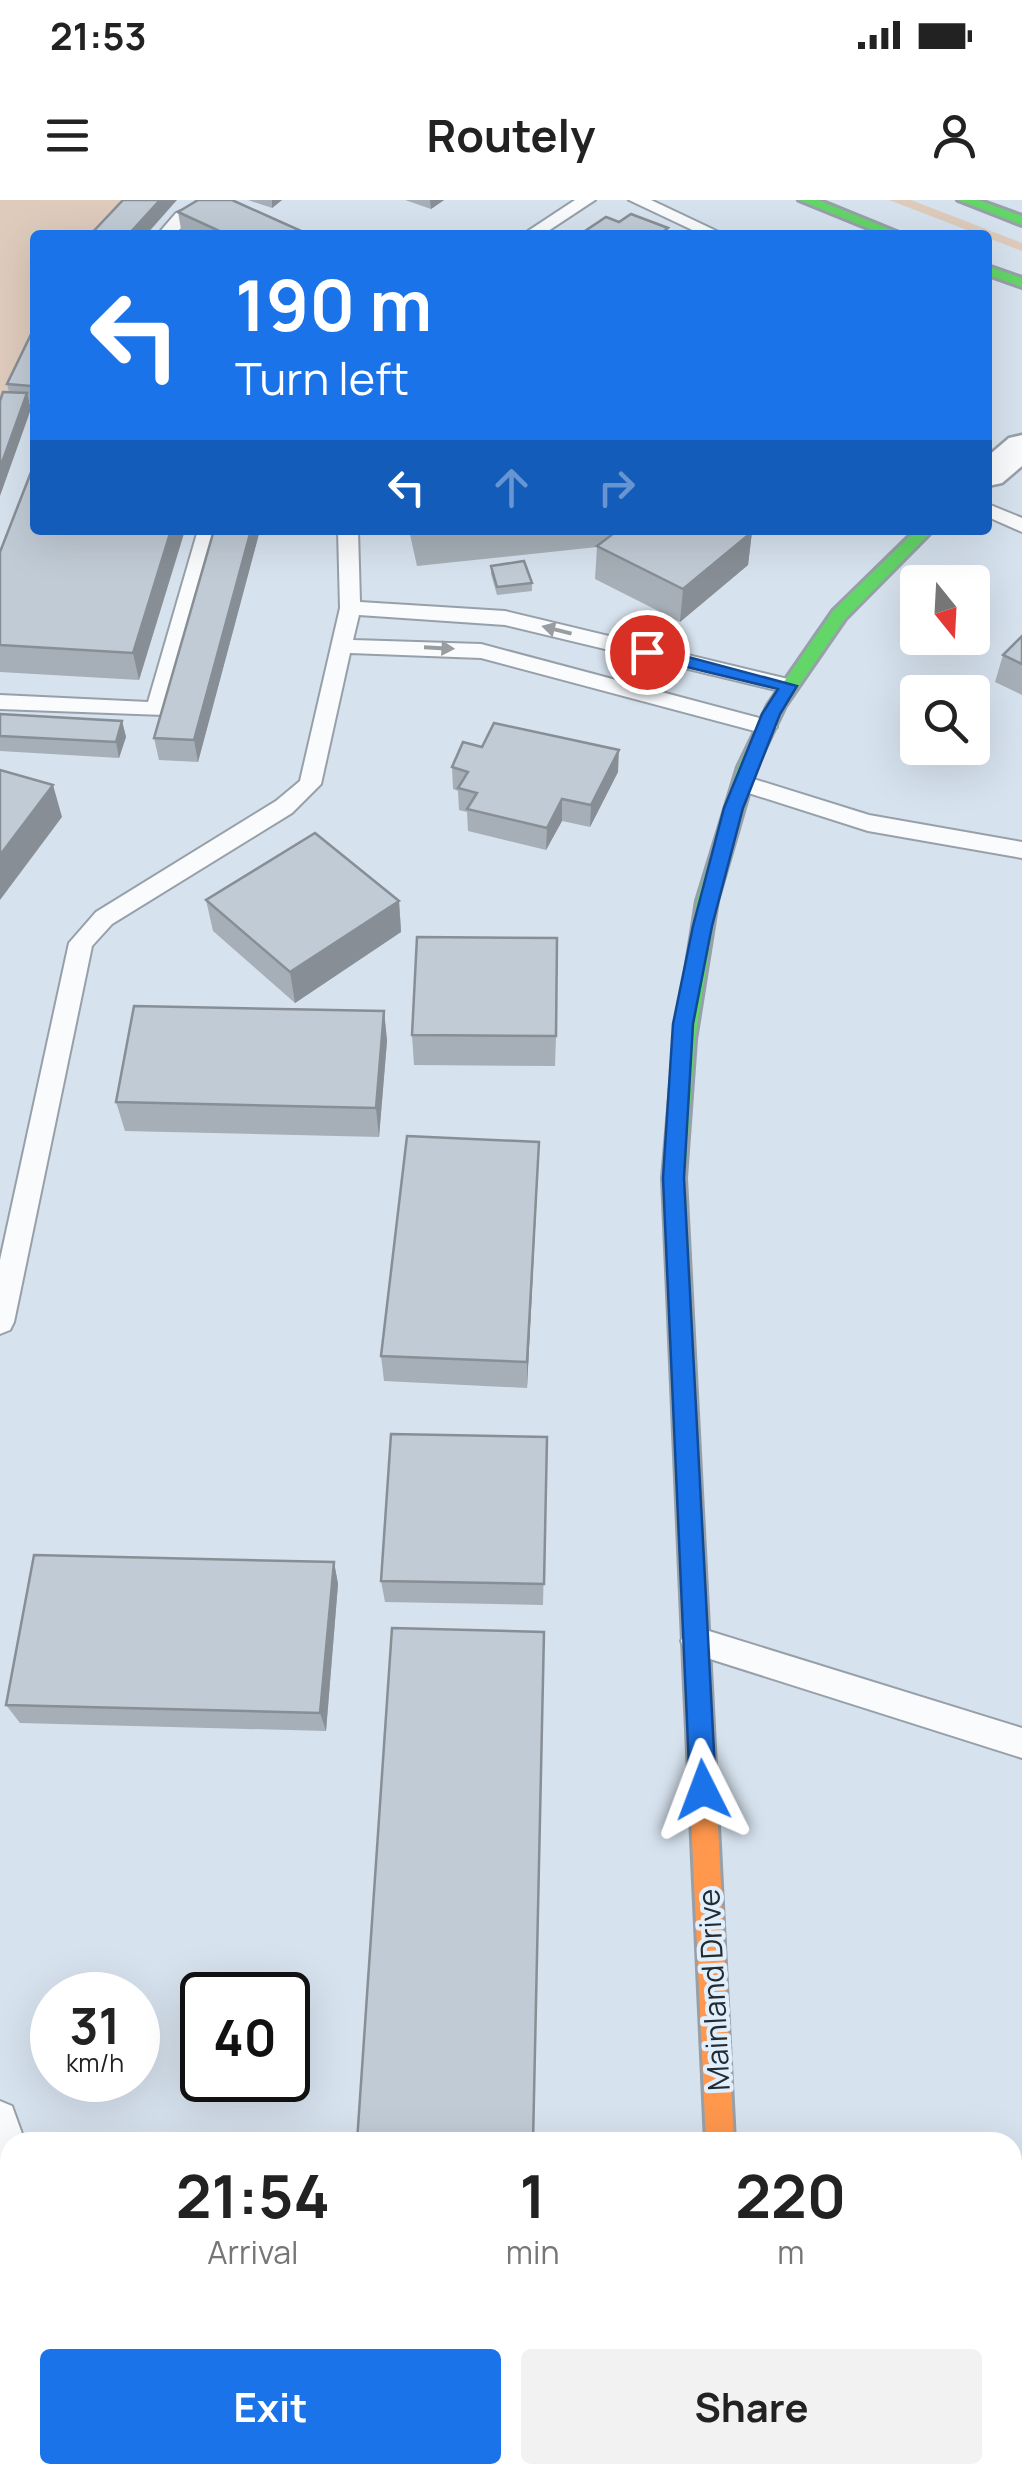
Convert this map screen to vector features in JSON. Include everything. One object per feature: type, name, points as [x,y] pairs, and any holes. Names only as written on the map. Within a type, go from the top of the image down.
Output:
[{"type":"street","points":[[806,200],[882,230]]},
{"type":"street","points":[[983,203],[1022,221]]},
{"type":"street","points":[[992,272],[1022,283]]},
{"type":"street","points":[[992,472],[1022,446]]},
{"type":"street","name":"Mainland Drive","points":[[720,2132],[674,1178],[683,1024],[702,926],[744,784],[766,727],[815,644],[879,572],[920,535]]},
{"type":"lane","points":[[538,230],[586,200]]},
{"type":"lane","points":[[637,200],[706,230]]},
{"type":"lane","points":[[170,230],[182,217],[225,204]]},
{"type":"lane","points":[[992,512],[1022,526]]},
{"type":"lane","points":[[0,702],[156,710],[207,535]]},
{"type":"lane","points":[[0,1322],[81,942],[104,918],[284,807],[310,784],[350,608],[348,535]]},
{"type":"lane","points":[[350,608],[505,618],[788,686]]},
{"type":"lane","points":[[341,646],[481,652],[766,727]]},
{"type":"lane","points":[[744,784],[868,822],[1022,850]]},
{"type":"lane","points":[[696,1640],[1022,1743]]},
{"type":"shaded area","points":[[0,200],[138,200],[107,230],[30,230],[30,347],[0,426]]},
{"type":"shaded area","points":[[889,200],[911,200],[988,230],[967,230]]},
{"type":"shaded area","points":[[992,231],[1022,243],[1022,251],[992,239]]},
{"type":"building","points":[[123,200],[160,200],[133,230],[95,230]]},
{"type":"building","points":[[198,200],[232,200],[299,230],[217,230],[178,212]]},
{"type":"building","points":[[631,214],[668,228],[586,230],[606,217],[619,222]]},
{"type":"building","points":[[30,336],[30,386],[7,384]]},
{"type":"building","points":[[3,392],[27,393],[0,468],[0,401]]},
{"type":"building","points":[[30,475],[30,535],[169,535],[133,653],[0,645],[0,552]]},
{"type":"building","points":[[213,535],[250,535],[194,740],[154,738]]},
{"type":"building","points":[[611,535],[748,535],[683,589],[597,546]]},
{"type":"building","points":[[524,561],[532,583],[497,587],[491,566]]},
{"type":"building","points":[[1022,636],[1022,664],[1003,655]]},
{"type":"building","points":[[0,714],[122,721],[116,742],[0,736]]},
{"type":"building","points":[[494,723],[619,750],[591,805],[562,799],[547,828],[467,809],[477,793],[458,788],[468,772],[452,767],[463,742],[482,747]]},
{"type":"building","points":[[0,770],[53,785],[0,855]]},
{"type":"building","points":[[315,833],[399,901],[290,972],[206,900]]},
{"type":"building","points":[[417,937],[557,938],[556,1036],[412,1035]]},
{"type":"building","points":[[134,1006],[384,1011],[376,1108],[116,1102]]},
{"type":"building","points":[[407,1136],[539,1142],[527,1362],[381,1356]]},
{"type":"building","points":[[391,1434],[547,1437],[544,1584],[381,1581]]},
{"type":"building","points":[[34,1555],[334,1562],[320,1713],[6,1705]]},
{"type":"building","points":[[392,1628],[544,1632],[533,2132],[358,2132]]},
{"type":"traffic: fast","points":[[806,200],[884,230]]},
{"type":"traffic: fast","points":[[965,200],[1022,221]]},
{"type":"traffic: fast","points":[[992,272],[1022,283]]},
{"type":"traffic: fast","points":[[698,1687],[674,1178],[685,1040],[707,901],[747,767],[777,705],[839,615],[920,535]]},
{"type":"traffic: slow","points":[[698,1687],[720,2132]]},
{"type":"route","points":[[647,652],[788,686],[771,714],[734,808],[702,926],[683,1024],[674,1178],[703,1790]]}]
